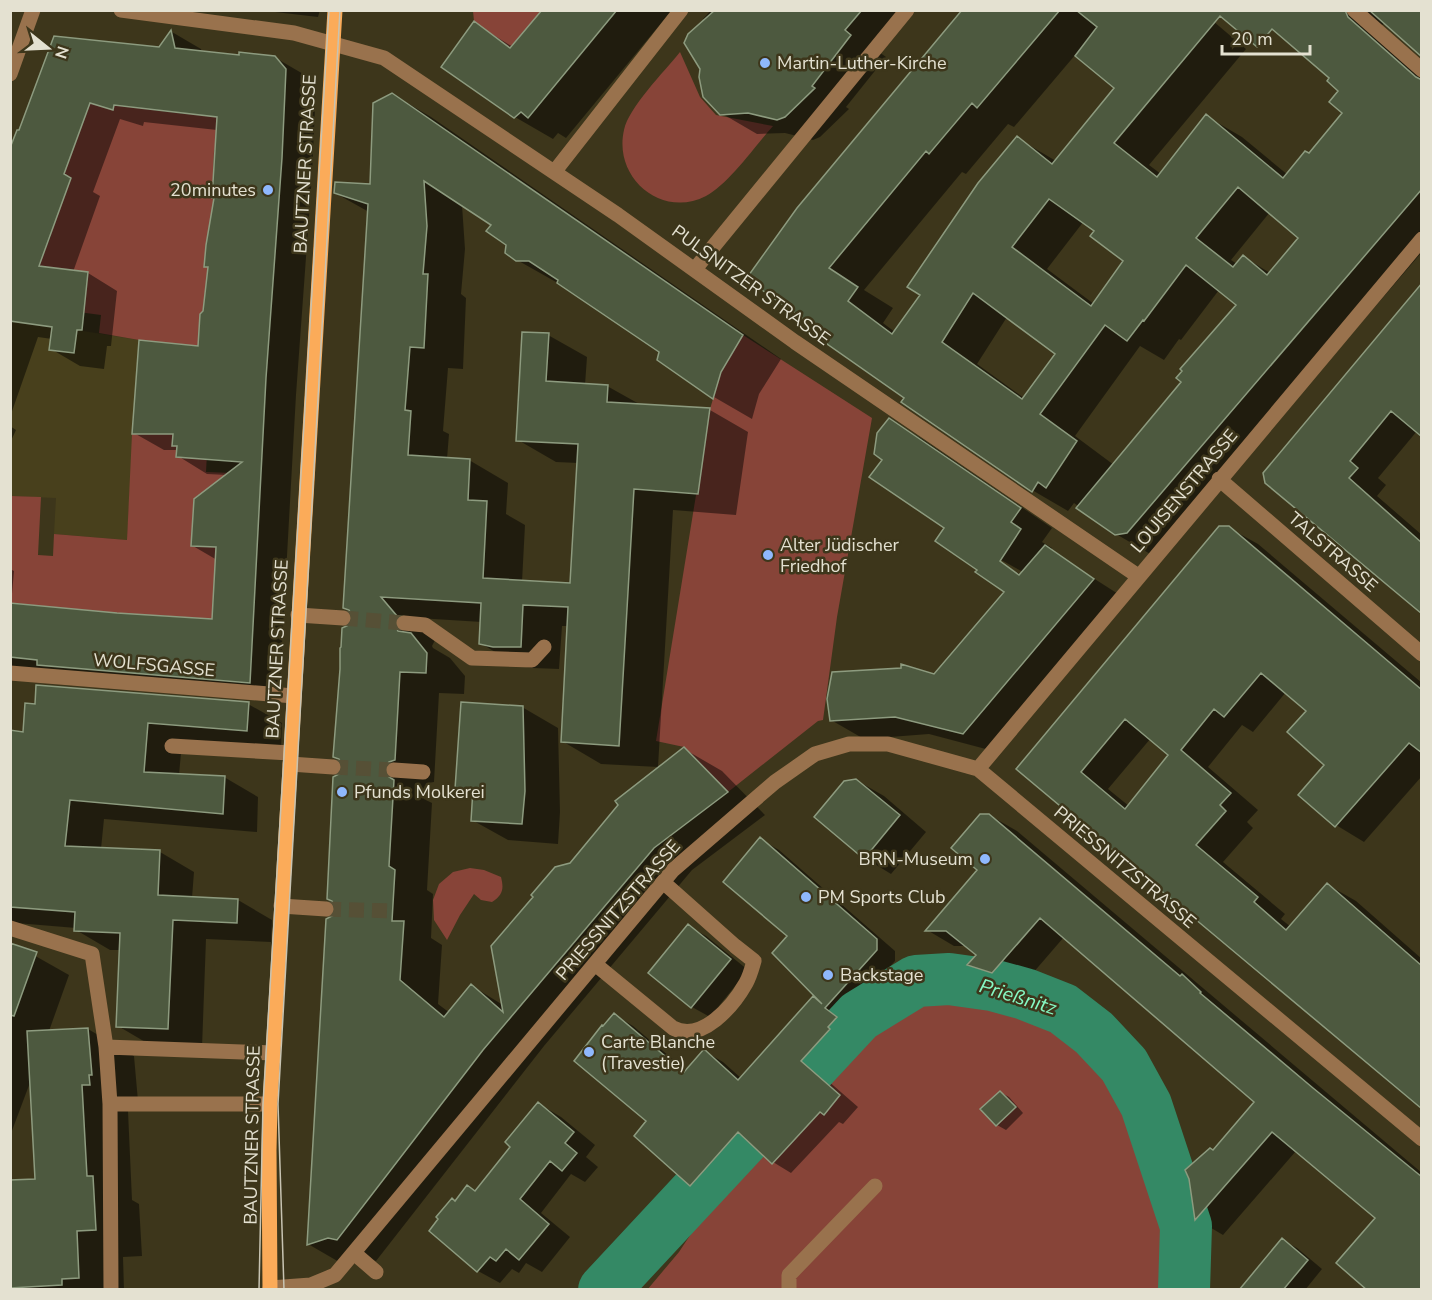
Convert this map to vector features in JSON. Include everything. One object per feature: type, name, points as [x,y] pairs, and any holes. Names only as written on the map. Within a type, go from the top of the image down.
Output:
[{"type":"main road","name":"BAUTZNER STRASSE","points":[[270,1289],[270,1104],[335,10]]},
{"type":"street","points":[[10,74],[33,10]]},
{"type":"street","name":"PULSNITZER STRASSE","points":[[121,10],[294,33],[384,58],[555,171],[795,342],[1138,576]]},
{"type":"street","points":[[555,171],[681,10]]},
{"type":"street","points":[[695,269],[907,10]]},
{"type":"street","points":[[1354,10],[1422,70]]},
{"type":"street","name":"LOUISENSTRASSE","points":[[978,769],[1422,239]]},
{"type":"street","name":"TALSTRASSE","points":[[1219,479],[1422,654]]},
{"type":"street","points":[[298,615],[343,618]]},
{"type":"street","points":[[404,622],[424,625],[472,658],[532,660],[544,648]]},
{"type":"street","name":"WOLFSGASSE","points":[[10,672],[294,696]]},
{"type":"street","name":"PRIESSNITZSTRASSE","points":[[270,1289],[311,1285],[335,1275],[663,882],[690,855],[775,782],[815,754],[849,744],[888,744],[978,769],[1422,1139]]},
{"type":"street","points":[[172,746],[290,758],[333,767]]},
{"type":"street","points":[[394,771],[423,772]]},
{"type":"street","points":[[595,964],[682,1033],[703,1028],[721,1015],[736,999],[747,981],[754,961],[663,882]]},
{"type":"street","points":[[281,906],[326,909]]},
{"type":"street","points":[[10,928],[92,954],[105,1047],[110,1104],[111,1290]]},
{"type":"street","points":[[105,1047],[273,1053]]},
{"type":"street","points":[[110,1104],[270,1104]]},
{"type":"street","points":[[789,1290],[789,1275],[875,1186]]},
{"type":"street","points":[[354,1253],[376,1272]]},
{"type":"shaded area","points":[[473,11],[542,11],[509,47],[474,21]]},
{"type":"shaded area","points":[[680,52],[700,97],[716,115],[773,126],[723,183],[706,196],[689,202],[673,202],[658,198],[644,190],[626,164],[623,148],[627,121],[648,90]]},
{"type":"shaded area","points":[[117,94],[130,107],[185,114],[238,107],[214,151],[212,198],[221,199],[205,267],[208,267],[203,311],[200,314],[199,328],[207,347],[99,333],[101,315],[11,303],[87,284],[88,272],[30,266],[36,251],[44,253],[51,236],[43,233],[64,197],[71,178],[64,174],[90,103],[112,110]]},
{"type":"shaded area","points":[[11,321],[52,327],[49,350],[74,353],[77,330],[139,340],[127,540],[54,534],[56,498],[11,496]]},
{"type":"shaded area","name":"Alter Jüdischer Friedhof","points":[[743,335],[872,418],[837,617],[823,720],[818,721],[728,792],[684,747],[656,741],[710,409],[721,372]]},
{"type":"shaded area","points":[[132,434],[173,434],[172,446],[176,446],[176,457],[192,458],[207,453],[206,472],[232,473],[232,486],[211,486],[210,496],[198,495],[194,499],[191,546],[220,547],[217,624],[197,618],[153,615],[152,626],[123,614],[11,603],[11,496],[41,497],[38,555],[53,556],[54,534],[127,540]]},
{"type":"shaded area","points":[[470,868],[484,870],[501,877],[502,891],[492,902],[481,900],[474,894],[447,940],[434,920],[433,900],[439,884],[453,872]]},
{"type":"shaded area","points":[[929,984],[998,993],[1060,1016],[1107,1059],[1153,1159],[1175,1233],[1174,1289],[647,1290],[679,1252],[728,1178],[796,1096],[869,1016]]},
{"type":"building","points":[[542,10],[617,10],[528,118],[521,112],[514,118],[441,67],[474,21],[510,48]]},
{"type":"building","name":"Martin-Luther-Kirche","points":[[715,10],[862,10],[845,30],[851,35],[812,86],[815,88],[785,117],[777,120],[748,113],[720,115],[703,97],[699,77],[700,69],[684,43],[688,34]]},
{"type":"building","points":[[962,10],[1060,10],[977,108],[972,103],[929,154],[926,151],[829,268],[858,287],[848,301],[892,334],[920,295],[907,287],[978,183],[1017,136],[1052,164],[1114,88],[1075,56],[1097,27],[1076,10],[1345,10],[1348,17],[1422,80],[1422,189],[1127,533],[1115,535],[1076,508],[1181,382],[1176,378],[1182,371],[1180,369],[1236,305],[1186,265],[1127,341],[1105,325],[1040,414],[1077,441],[1046,488],[1038,482],[1032,492],[901,402],[904,398],[820,339],[824,333],[746,279],[797,208]],"holes":[[[1220,16],[1257,47],[1272,29],[1329,78],[1327,81],[1338,91],[1329,102],[1342,113],[1309,153],[1305,151],[1283,178],[1206,114],[1157,177],[1114,143]],[[1238,187],[1298,238],[1267,275],[1243,255],[1233,267],[1196,238]],[[1049,199],[1094,231],[1090,236],[1123,261],[1091,306],[1012,247]],[[973,293],[1055,354],[1022,399],[942,342]]]},
{"type":"building","points":[[1369,10],[1422,10],[1422,57]]},
{"type":"building","points":[[171,30],[175,48],[239,55],[239,52],[275,56],[286,69],[266,378],[250,683],[37,665],[37,660],[10,657],[10,603],[212,619],[216,547],[191,546],[194,499],[242,462],[176,457],[177,446],[172,446],[173,434],[132,434],[139,340],[198,346],[200,314],[203,311],[208,267],[204,267],[206,245],[214,198],[212,198],[217,117],[114,105],[113,110],[90,103],[64,174],[71,178],[39,266],[88,272],[82,330],[77,330],[74,353],[49,350],[52,327],[10,321],[10,148],[54,36],[159,47]]},
{"type":"building","points":[[392,93],[743,335],[721,372],[713,399],[657,360],[659,352],[557,283],[558,280],[529,261],[516,261],[505,253],[506,245],[486,231],[491,225],[424,181],[427,226],[423,274],[428,274],[424,348],[410,347],[405,410],[411,411],[408,455],[470,459],[468,500],[487,501],[483,578],[570,583],[578,444],[516,441],[522,332],[549,333],[546,381],[608,385],[607,402],[710,408],[698,494],[634,489],[619,746],[561,742],[568,607],[523,605],[521,647],[493,647],[479,644],[481,603],[381,597],[397,616],[394,623],[398,631],[411,633],[427,653],[426,673],[400,672],[395,760],[389,762],[384,769],[386,775],[394,780],[389,866],[395,870],[392,921],[404,921],[400,980],[444,1017],[471,984],[503,1012],[491,946],[555,867],[570,863],[618,805],[615,801],[684,747],[728,792],[654,848],[483,1050],[337,1240],[328,1238],[307,1245],[326,919],[334,915],[336,909],[332,901],[327,899],[333,777],[341,773],[343,767],[339,759],[333,757],[342,628],[351,624],[353,618],[349,610],[343,608],[368,204],[334,193],[335,182],[370,184],[373,103]]},
{"type":"building","points":[[1422,283],[1422,437],[1391,411],[1350,461],[1358,468],[1349,478],[1422,543],[1422,614],[1265,483],[1263,473]]},
{"type":"building","points":[[889,418],[1021,508],[1011,522],[1021,529],[1000,561],[1019,575],[1045,545],[1094,579],[963,734],[895,717],[830,721],[827,699],[832,672],[901,668],[901,664],[934,674],[1004,592],[935,541],[944,528],[869,477],[882,460],[874,454],[877,433]]},
{"type":"building","points":[[1219,526],[1229,526],[1422,690],[1422,753],[1409,743],[1335,827],[1298,795],[1324,765],[1287,732],[1306,711],[1261,673],[1224,717],[1214,709],[1181,750],[1231,793],[1220,805],[1226,811],[1196,845],[1258,897],[1254,902],[1286,930],[1327,883],[1422,966],[1422,1109],[1016,769]],"holes":[[[1125,719],[1168,755],[1125,809],[1081,772]]]},
{"type":"building","points":[[36,685],[249,702],[247,731],[148,723],[144,772],[225,776],[223,814],[70,800],[65,846],[160,850],[158,895],[238,899],[237,923],[173,920],[168,1029],[116,1027],[120,933],[74,931],[75,912],[10,907],[10,730],[23,732],[25,703],[35,704]]},
{"type":"building","points":[[461,702],[523,706],[525,791],[522,824],[471,821],[473,789],[455,789]]},
{"type":"building","points":[[856,779],[900,815],[864,859],[814,817],[844,781]]},
{"type":"building","points":[[980,814],[989,814],[1180,976],[1182,974],[1200,993],[1313,1088],[1422,1177],[1422,1290],[1367,1290],[1336,1263],[1375,1218],[1272,1132],[1195,1220],[1189,1179],[1185,1170],[1210,1148],[1213,1150],[1254,1102],[1040,918],[992,973],[967,965],[976,955],[946,931],[925,931],[977,870],[951,848]]},
{"type":"building","points":[[760,837],[877,939],[877,950],[825,1008],[837,1017],[828,1027],[830,1029],[801,1061],[840,1095],[824,1115],[820,1112],[772,1164],[738,1132],[690,1186],[634,1136],[646,1121],[574,1061],[614,1013],[684,1072],[704,1049],[738,1080],[813,996],[822,1004],[772,953],[787,936],[723,882]]},
{"type":"building","points":[[688,924],[731,959],[691,1008],[648,973]]},
{"type":"building","points":[[10,943],[37,952],[14,1016],[10,1015]]},
{"type":"building","points":[[88,1028],[92,1075],[89,1075],[90,1085],[82,1085],[87,1176],[93,1176],[96,1230],[77,1231],[79,1278],[62,1279],[62,1285],[10,1288],[10,1180],[35,1179],[27,1031]]},
{"type":"building","points":[[1000,1091],[1016,1107],[996,1126],[980,1109]]},
{"type":"building","points":[[538,1102],[574,1132],[565,1143],[577,1153],[562,1171],[550,1161],[520,1199],[549,1224],[519,1260],[506,1249],[496,1261],[490,1257],[477,1272],[429,1231],[438,1219],[436,1217],[452,1198],[455,1201],[467,1185],[475,1191],[510,1147],[505,1142]]},
{"type":"building","points":[[1282,1238],[1308,1260],[1283,1290],[1239,1290]]},
{"type":"waterway","name":"Prießnitz","points":[[604,1290],[859,1016],[916,981],[949,979],[992,985],[1025,994],[1063,1009],[1094,1033],[1124,1065],[1146,1105],[1186,1226],[1184,1290]]},
{"type":"tunnel","points":[[343,618],[404,623]]},
{"type":"tunnel","points":[[333,767],[394,770]]},
{"type":"tunnel","points":[[326,909],[393,911]]},
{"type":"tram line","points":[[259,1290],[263,1104],[329,10]]},
{"type":"tram line","points":[[284,1290],[278,1104],[340,10]]},
{"type":"place","name":"Martin-Luther-Kirche","points":[[765,63]]},
{"type":"place","name":"20minutes","points":[[268,190]]},
{"type":"place","name":"Alter Jüdischer Friedhof","points":[[768,555]]},
{"type":"place","name":"Pfunds Molkerei","points":[[342,792]]},
{"type":"place","name":"BRN-Museum","points":[[985,859]]},
{"type":"place","name":"PM Sports Club","points":[[806,897]]},
{"type":"place","name":"Backstage","points":[[828,975]]},
{"type":"place","name":"Carte Blanche (Travestie)","points":[[589,1052]]}]
